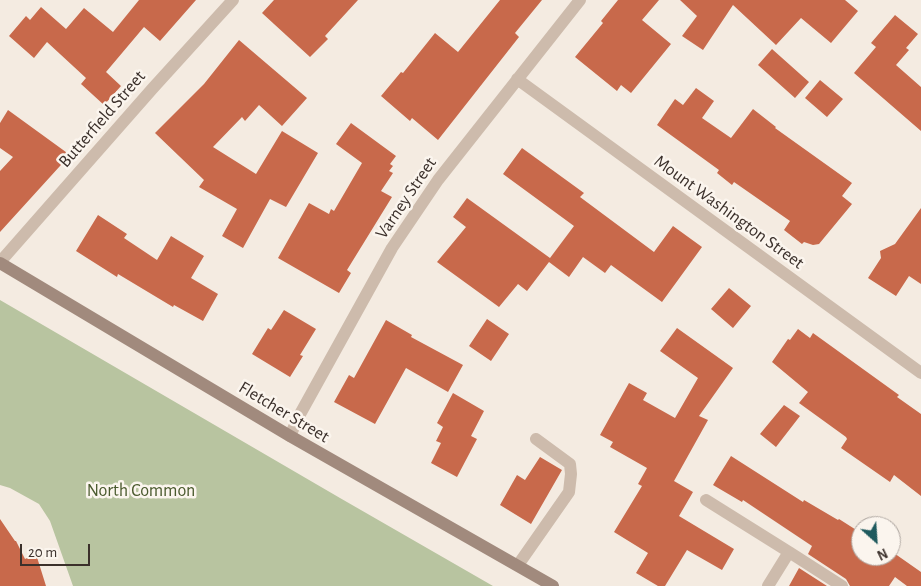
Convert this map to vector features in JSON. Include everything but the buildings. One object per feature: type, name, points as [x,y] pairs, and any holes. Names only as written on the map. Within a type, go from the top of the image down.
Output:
[{"type":"main road","name":"Fletcher Street","points":[[0,262],[290,436],[553,586]]},
{"type":"street","name":"Butterfield Street","points":[[0,262],[233,0]]},
{"type":"street","name":"Varney Street","points":[[290,436],[299,416],[392,248],[438,180],[580,0]]},
{"type":"street","name":"Mount Washington Street","points":[[517,79],[921,373]]},
{"type":"street","points":[[518,565],[569,492],[570,464],[536,439]]},
{"type":"street","points":[[706,500],[842,586]]},
{"type":"street","points":[[768,586],[789,552]]},
{"type":"green space","name":"North Common","points":[[0,300],[493,586],[73,586],[50,521],[39,504],[10,488],[0,485]]}]
